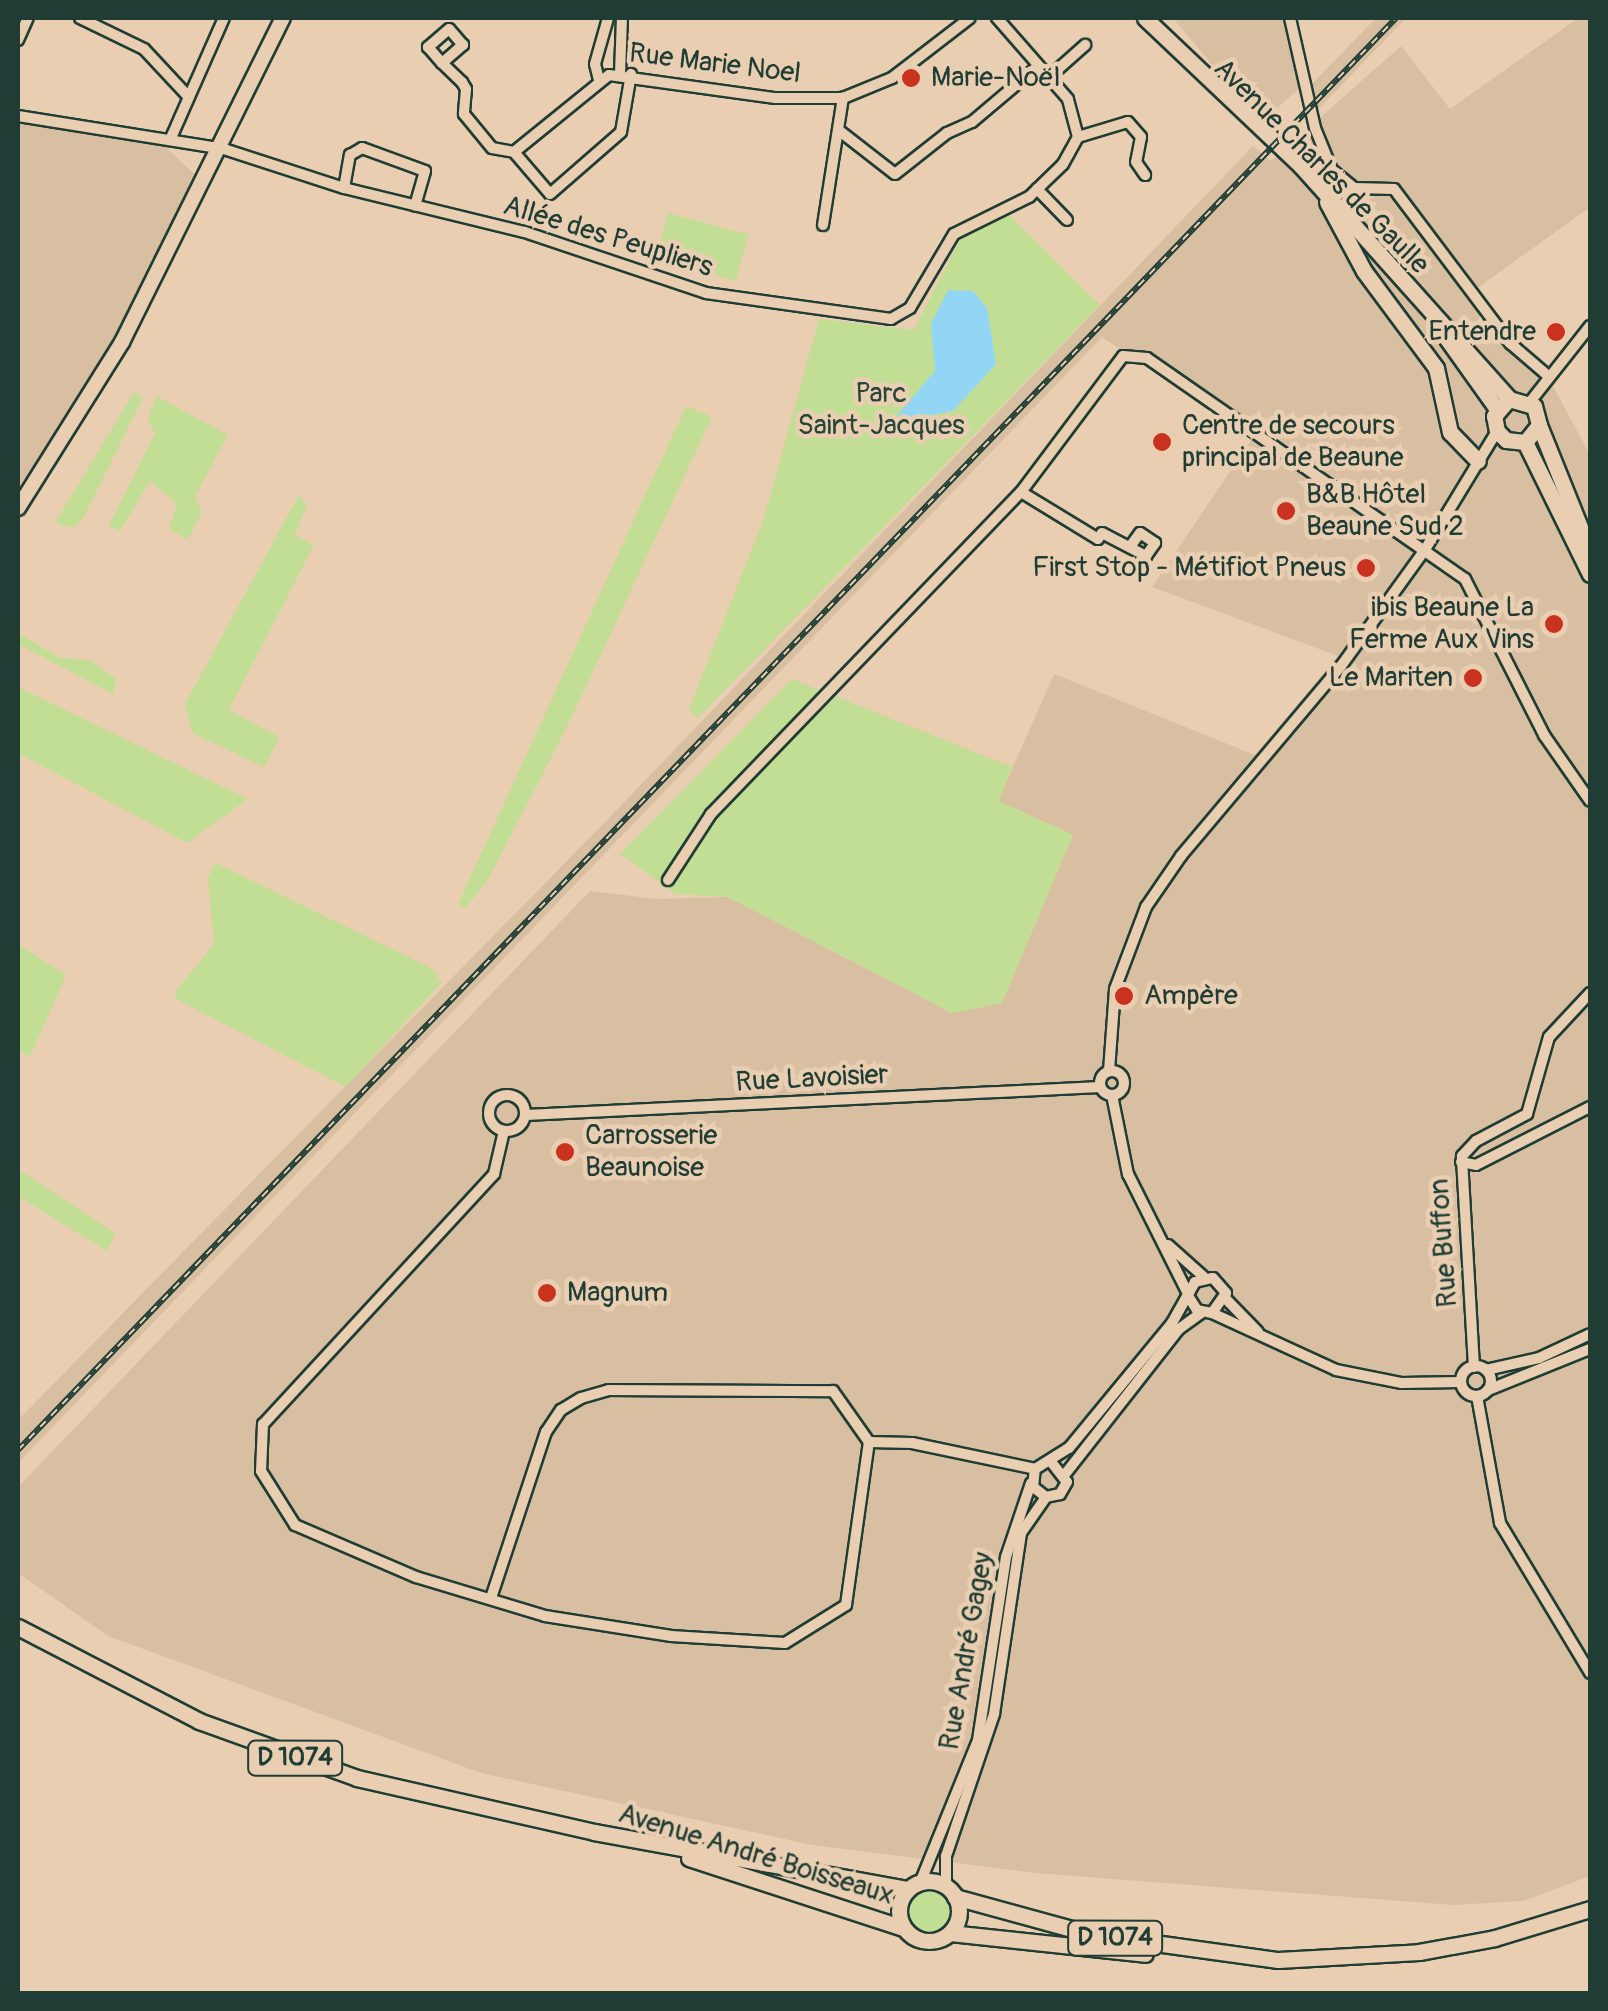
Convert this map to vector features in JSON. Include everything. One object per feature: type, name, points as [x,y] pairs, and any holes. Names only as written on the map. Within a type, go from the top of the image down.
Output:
[{"type":"main road","points":[[18,508],[110,364],[283,18]]},
{"type":"main road","name":"Avenue Charles de Gaulle","points":[[1135,18],[1326,202],[1431,315],[1503,404]]},
{"type":"main road","name":"Avenue Charles de Gaulle","points":[[1145,18],[1301,166],[1503,404]]},
{"type":"main road","points":[[1326,202],[1364,271],[1436,368],[1450,432],[1478,461]]},
{"type":"main road","points":[[1539,425],[1525,442],[1512,443],[1496,431],[1503,404],[1530,402],[1590,552]]},
{"type":"main road","points":[[1525,442],[1590,574]]},
{"type":"main road","name":"Avenue André Boisseaux","points":[[18,1627],[165,1706],[280,1753],[409,1792],[594,1832],[914,1886]]},
{"type":"main road","name":"Avenue André Boisseaux","points":[[594,1832],[850,1906],[904,1928]]},
{"type":"main road","points":[[914,1886],[950,1892],[958,1916],[950,1933],[922,1941],[904,1928],[898,1912],[914,1886]]},
{"type":"main road","name":"D 1074","points":[[950,1892],[1090,1934],[1278,1960],[1436,1949],[1590,1912]]},
{"type":"main road","name":"D 1074","points":[[950,1933],[1212,1962],[1343,1966],[1480,1949],[1590,1912]]},
{"type":"street","points":[[18,40],[28,18]]},
{"type":"street","points":[[80,18],[144,49],[186,94]]},
{"type":"street","points":[[171,138],[186,94],[224,18]]},
{"type":"street","points":[[608,18],[595,64],[615,76]]},
{"type":"street","points":[[442,63],[466,89],[464,114],[492,148],[514,152],[550,194],[621,132],[615,76],[622,18]]},
{"type":"street","name":"Rue Marie Noel","points":[[615,76],[775,98],[844,98],[892,78],[970,18]]},
{"type":"street","points":[[996,18],[1073,108],[1078,137],[1128,122],[1141,137],[1136,162],[1144,175]]},
{"type":"street","points":[[1290,18],[1321,146],[1346,185],[1394,189],[1511,344],[1547,375]]},
{"type":"street","points":[[1048,78],[1086,45]]},
{"type":"street","points":[[842,132],[894,174],[947,133],[972,122],[1036,67]]},
{"type":"street","points":[[514,152],[615,76]]},
{"type":"street","points":[[823,225],[842,132],[844,98]]},
{"type":"street","name":"Allée des Peupliers","points":[[18,116],[171,138],[217,149],[344,188],[525,232],[706,293],[884,320],[910,308],[954,234],[1004,212],[1038,189],[1078,137]]},
{"type":"street","points":[[344,188],[350,156],[362,148],[424,170],[416,206]]},
{"type":"street","points":[[1038,189],[1067,220]]},
{"type":"street","points":[[1530,402],[1547,375],[1590,326]]},
{"type":"street","points":[[668,880],[711,814],[1022,492],[1123,356],[1147,358],[1426,548],[1472,589],[1544,734],[1590,801]]},
{"type":"street","points":[[1496,431],[1426,548],[1342,666],[1181,856],[1146,906],[1115,989],[1110,1071],[1100,1086],[1112,1096],[1128,1174],[1189,1296],[1207,1313],[1360,1376],[1461,1382],[1483,1393],[1590,1349]]},
{"type":"street","points":[[1022,492],[1098,539],[1102,533],[1130,547]]},
{"type":"street","name":"Rue Buffon","points":[[1474,1367],[1460,1162],[1476,1141],[1526,1114],[1549,1037],[1590,993]]},
{"type":"street","points":[[1110,1071],[1125,1082],[1112,1096]]},
{"type":"street","name":"Rue Lavoisier","points":[[526,1115],[1100,1086]]},
{"type":"street","points":[[516,1097],[526,1115],[518,1128],[504,1131],[489,1117],[497,1098],[516,1097]]},
{"type":"street","points":[[1460,1162],[1476,1165],[1590,1107]]},
{"type":"street","points":[[492,1598],[546,1432],[561,1410],[581,1398],[609,1390],[833,1391],[869,1442],[846,1605],[802,1637],[776,1644],[671,1636],[545,1616],[416,1577],[306,1532],[272,1492],[257,1446],[277,1404],[494,1174],[504,1131]]},
{"type":"street","points":[[1160,1238],[1204,1277],[1221,1283],[1226,1299],[1270,1342]]},
{"type":"street","points":[[1033,1476],[1052,1462],[1204,1277]]},
{"type":"street","points":[[1052,1462],[1066,1473],[1179,1329],[1226,1299]]},
{"type":"street","points":[[1461,1382],[1474,1367],[1486,1370],[1539,1358],[1590,1334]]},
{"type":"street","points":[[1486,1370],[1483,1393],[1500,1524],[1590,1673]]},
{"type":"street","points":[[869,1442],[912,1443],[1033,1476],[1046,1497]]},
{"type":"street","name":"Rue André Gagey","points":[[950,1892],[946,1856],[994,1714],[1021,1534],[1046,1497],[1064,1490],[1066,1473]]},
{"type":"street","name":"Rue André Gagey","points":[[914,1886],[975,1751],[1012,1530],[1033,1476]]},
{"type":"shaded area","points":[[1173,18],[1286,18],[1304,85],[1260,122]]},
{"type":"shaded area","points":[[1376,18],[1406,18],[1317,111],[1312,84]]},
{"type":"shaded area","points":[[1578,18],[1590,18],[1590,207],[1472,292],[1511,344],[1547,375],[1590,455],[1590,1876],[1523,1901],[1453,1905],[1035,1873],[812,1845],[481,1773],[108,1636],[18,1573],[18,1487],[590,891],[657,899],[728,897],[952,1013],[1001,1003],[1073,835],[998,801],[1054,674],[1255,755],[1338,656],[1152,587],[1252,439],[1102,337],[18,1463],[18,1420],[609,818],[1253,146],[1271,161],[1401,46],[1450,109]]},
{"type":"shaded area","points":[[18,120],[160,141],[194,174],[102,367],[18,488]]},
{"type":"green space","points":[[668,213],[748,234],[736,281],[656,259]]},
{"type":"green space","name":"Parc Saint-Jacques","points":[[1008,214],[1100,305],[697,719],[689,709],[764,518],[819,319],[914,330],[962,235]]},
{"type":"green space","points":[[134,392],[143,398],[84,517],[75,527],[60,525],[56,521]]},
{"type":"green space","points":[[156,396],[228,435],[195,497],[202,512],[188,540],[169,529],[177,504],[150,481],[120,531],[109,526],[155,433],[148,420]]},
{"type":"green space","points":[[686,406],[712,417],[568,725],[489,878],[465,909],[458,904]]},
{"type":"green space","points":[[299,495],[307,506],[295,535],[314,545],[229,710],[279,737],[264,767],[192,733],[185,704]]},
{"type":"green space","points":[[18,633],[60,658],[90,660],[116,679],[113,694],[18,644]]},
{"type":"green space","points":[[792,679],[1012,767],[999,801],[1073,835],[1002,1003],[952,1013],[728,897],[676,894],[620,854]]},
{"type":"green space","points":[[18,687],[248,799],[187,843],[18,753]]},
{"type":"green space","points":[[216,863],[433,969],[441,983],[346,1087],[176,999],[175,992],[214,944],[208,877]]},
{"type":"green space","points":[[18,944],[66,975],[30,1057],[18,1049]]},
{"type":"green space","points":[[18,1169],[115,1233],[107,1251],[18,1196]]},
{"type":"green space","points":[[929,1890],[944,1896],[950,1911],[944,1926],[929,1932],[914,1926],[908,1911],[914,1896]]},
{"type":"water","points":[[948,290],[973,291],[987,308],[996,364],[953,411],[891,423],[935,371],[931,324]]},
{"type":"railway","points":[[18,1450],[1396,18]]},
{"type":"place","name":"Marie-Noël","points":[[911,78]]},
{"type":"place","name":"Entendre","points":[[1556,332]]},
{"type":"place","name":"Centre de secours principal de Beaune","points":[[1162,442]]},
{"type":"place","name":"B&B Hôtel Beaune Sud 2","points":[[1286,511]]},
{"type":"place","name":"First Stop - Métifiot Pneus","points":[[1366,568]]},
{"type":"place","name":"ibis Beaune La Ferme Aux Vins","points":[[1554,624]]},
{"type":"place","name":"Le Mariten","points":[[1473,678]]},
{"type":"place","name":"Ampère","points":[[1124,996]]},
{"type":"place","name":"Carrosserie Beaunoise","points":[[565,1152]]},
{"type":"place","name":"Magnum","points":[[547,1293]]}]
